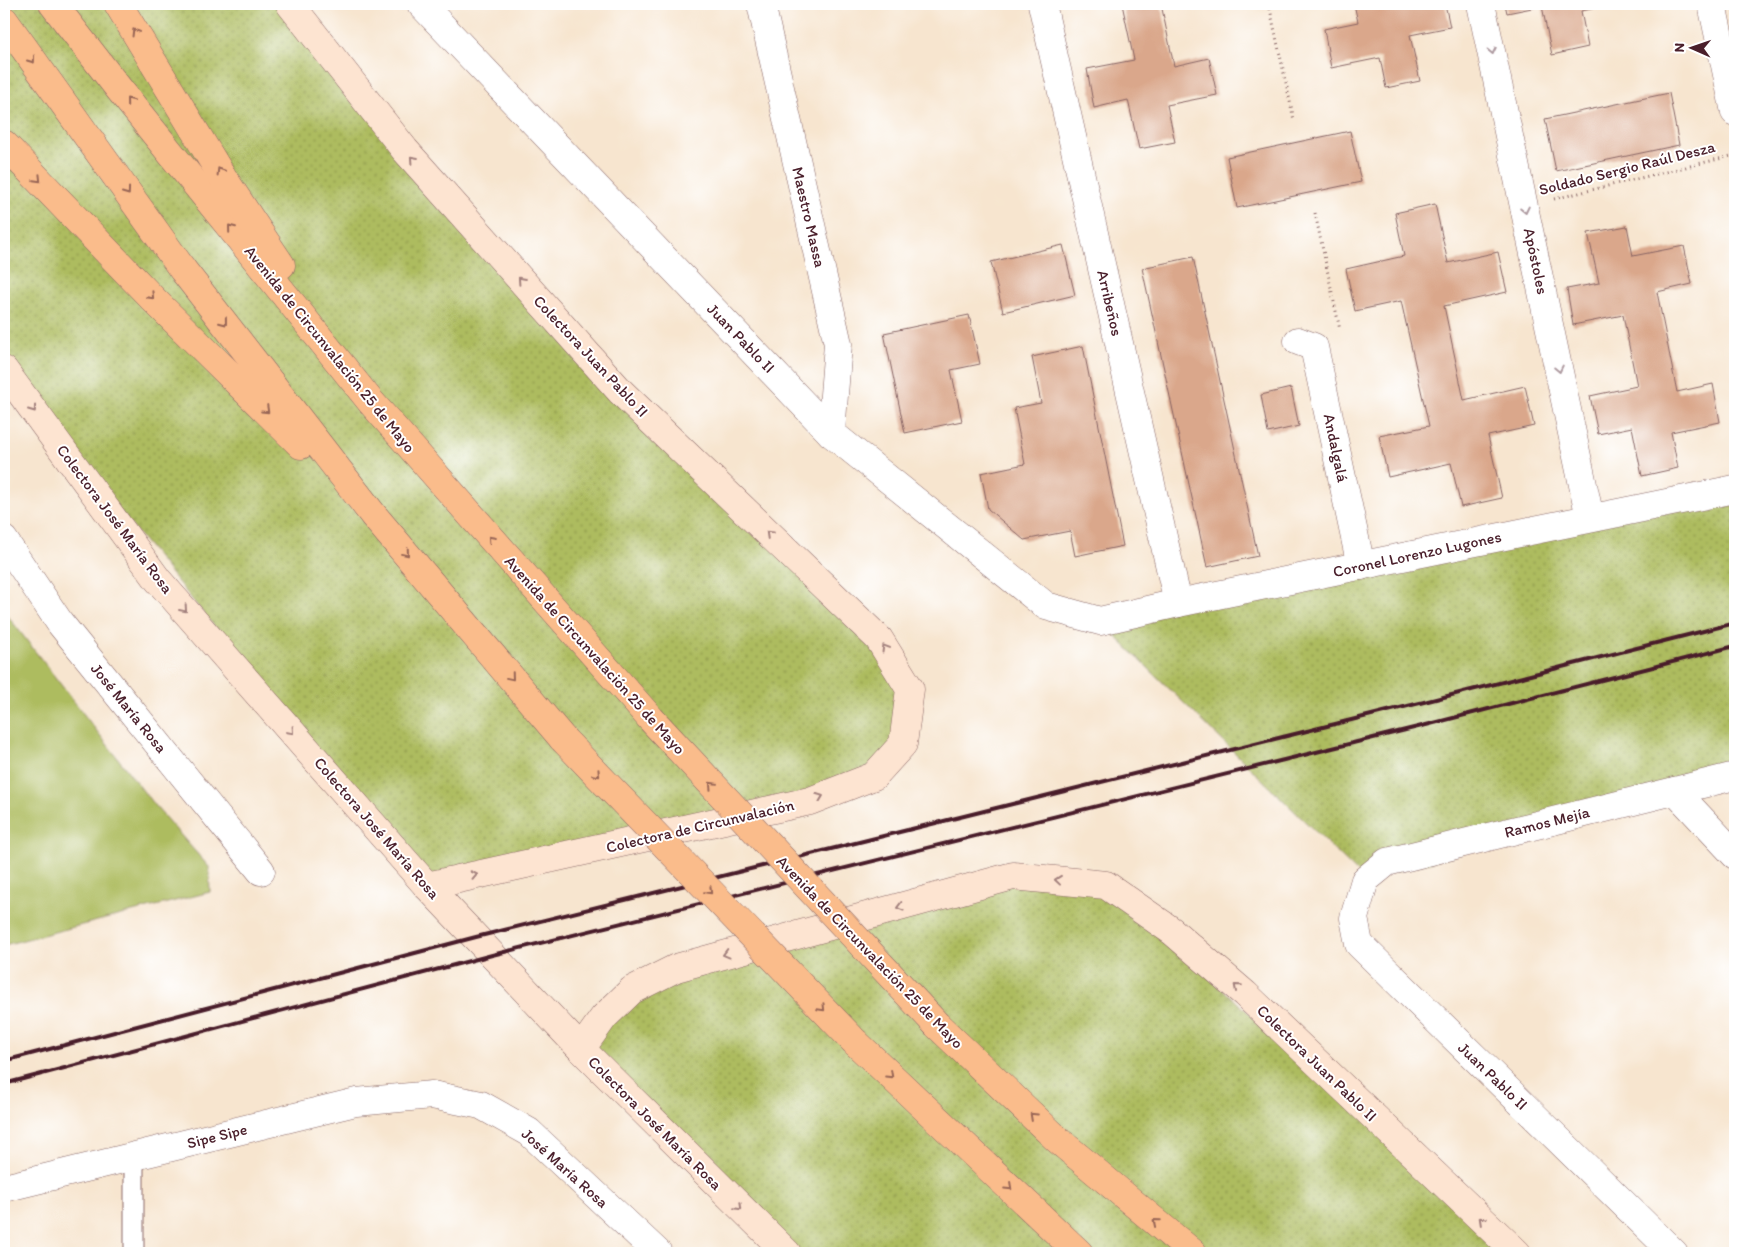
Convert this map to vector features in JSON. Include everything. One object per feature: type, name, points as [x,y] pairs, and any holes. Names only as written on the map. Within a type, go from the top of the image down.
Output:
[{"type":"highway","name":"Avenida de Circunvalación 25 de Mayo","points":[[53,4],[125,97],[371,402],[651,719],[937,1025],[1058,1140],[1193,1253]]},
{"type":"highway","points":[[118,4],[222,176],[371,402]]},
{"type":"highway","points":[[4,20],[183,270],[374,516],[563,739],[855,1042],[1079,1253]]},
{"type":"highway","points":[[4,144],[153,299],[374,516]]},
{"type":"main road","name":"Colectora Juan Pablo II","points":[[290,4],[405,150],[615,385],[880,639],[910,689]]},
{"type":"main road","name":"Colectora José María Rosa","points":[[4,370],[158,580],[426,886],[581,1049],[787,1253]]},
{"type":"main road","name":"Colectora de Circunvalación","points":[[426,886],[810,801],[874,776],[903,744],[910,689]]},
{"type":"main road","name":"Colectora Juan Pablo II","points":[[581,1049],[604,1018],[632,990],[676,968],[1012,876],[1106,885],[1172,931],[1245,994],[1517,1253]]},
{"type":"street","name":"Juan Pablo II","points":[[421,4],[831,433],[1046,606],[1100,621]]},
{"type":"street","name":"Maestro Massa","points":[[761,4],[838,344],[831,433]]},
{"type":"street","name":"Arribeños","points":[[1042,4],[1178,603]]},
{"type":"street","name":"Apóstoles","points":[[1482,4],[1590,518]]},
{"type":"street","points":[[1712,4],[1735,112]]},
{"type":"street","name":"Andalgalá","points":[[1298,341],[1314,348],[1361,566]]},
{"type":"street","name":"Coronel Lorenzo Lugones","points":[[1100,621],[1178,603],[1735,489]]},
{"type":"street","name":"José María Rosa","points":[[4,540],[60,623],[261,871]]},
{"type":"street","name":"Ramos Mejía","points":[[1365,880],[1387,862],[1735,776]]},
{"type":"street","points":[[1675,791],[1735,855]]},
{"type":"street","name":"Juan Pablo II","points":[[1365,880],[1354,918],[1359,944],[1674,1253]]},
{"type":"street","name":"José María Rosa","points":[[432,1095],[481,1105],[529,1132],[658,1253]]},
{"type":"street","name":"Sipe Sipe","points":[[4,1188],[356,1102],[432,1095]]},
{"type":"lane","points":[[134,1156],[134,1253]]},
{"type":"path","points":[[1269,4],[1294,120]]},
{"type":"path","name":"Soldado Sergio Raúl Desza","points":[[1524,206],[1735,154]]},
{"type":"green space","points":[[4,4],[290,4],[405,150],[910,689],[903,744],[874,776],[427,886],[4,370]]},
{"type":"green space","points":[[1735,489],[1735,776],[1365,880],[1100,621]]},
{"type":"green space","points":[[4,611],[154,805],[209,867],[210,892],[4,945]]},
{"type":"green space","points":[[1013,876],[1106,885],[1517,1253],[787,1253],[581,1049],[632,990]]},
{"type":"building","points":[[1122,4],[1161,4],[1174,66],[1209,58],[1217,95],[1167,105],[1175,142],[1139,149],[1128,100],[1094,108],[1087,69],[1134,60]]},
{"type":"building","points":[[1354,4],[1445,4],[1450,27],[1410,35],[1420,81],[1386,88],[1380,58],[1331,68],[1324,29],[1358,22]]},
{"type":"building","points":[[1505,4],[1611,5],[1581,11],[1588,47],[1552,55],[1542,6],[1507,13]]},
{"type":"building","points":[[1669,93],[1679,145],[1556,171],[1545,119]]},
{"type":"building","points":[[1350,131],[1361,182],[1237,208],[1227,157]]},
{"type":"building","points":[[1435,204],[1448,263],[1498,252],[1507,292],[1444,306],[1464,400],[1525,386],[1534,426],[1488,436],[1502,498],[1461,507],[1451,463],[1388,477],[1379,436],[1429,426],[1401,301],[1355,311],[1346,269],[1404,256],[1395,213]]},
{"type":"building","points":[[1627,226],[1633,256],[1684,246],[1692,284],[1657,292],[1677,392],[1713,384],[1720,422],[1671,432],[1678,468],[1642,476],[1632,427],[1598,434],[1590,396],[1637,386],[1623,315],[1573,325],[1567,289],[1599,283],[1588,233]]},
{"type":"building","points":[[1063,245],[1075,295],[1003,312],[991,262]]},
{"type":"building","points":[[1193,257],[1258,556],[1207,567],[1142,268]]},
{"type":"building","points":[[969,315],[980,364],[951,370],[962,421],[905,433],[884,333]]},
{"type":"building","points":[[1083,346],[1123,546],[1075,556],[1070,531],[1024,540],[988,509],[981,473],[1025,464],[1014,408],[1041,403],[1032,357]]},
{"type":"building","points":[[1291,388],[1299,426],[1268,433],[1261,395]]},
{"type":"railway","points":[[4,1061],[476,937],[1735,623]]},
{"type":"railway","points":[[4,1084],[492,955],[1426,725],[1735,646]]}]
